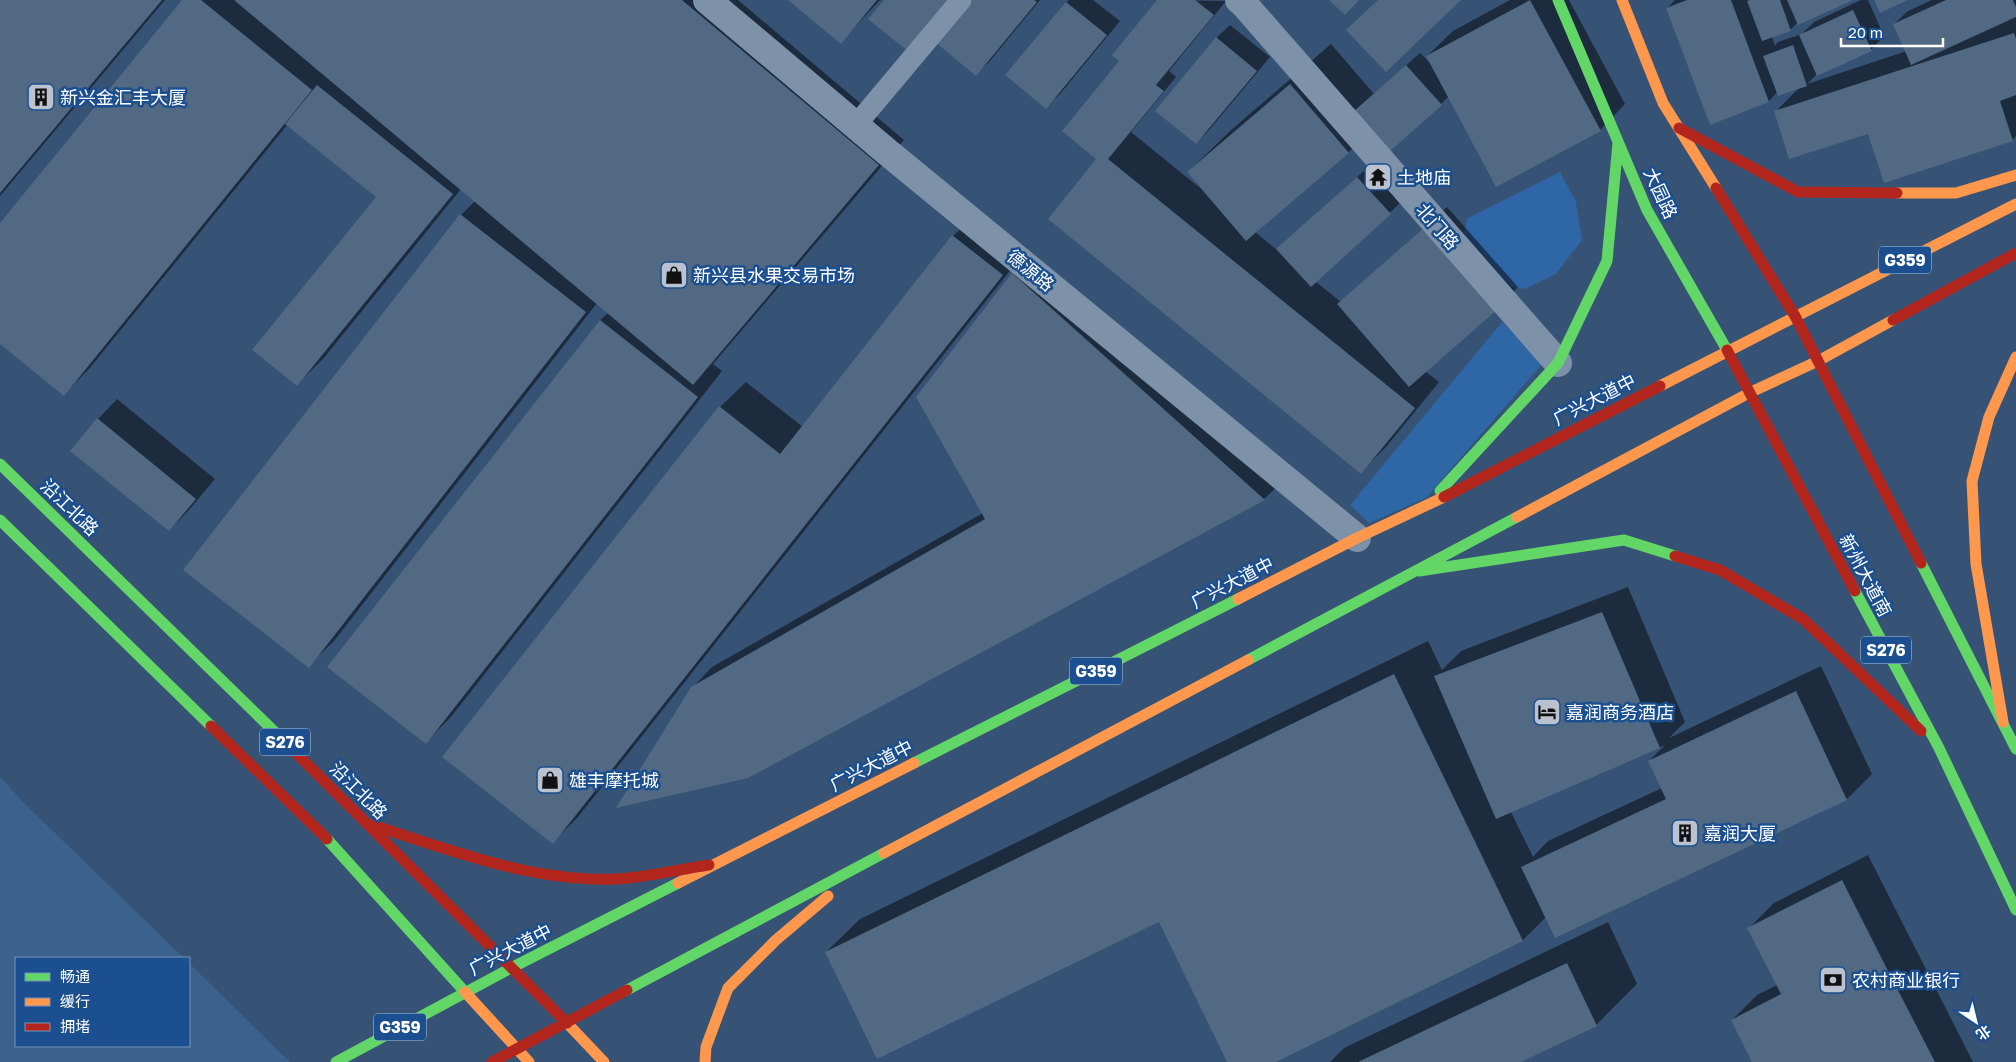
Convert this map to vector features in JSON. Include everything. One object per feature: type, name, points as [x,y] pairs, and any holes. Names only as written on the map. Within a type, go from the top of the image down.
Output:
[{"type":"main road","name":"大园路","points":[[1558,0],[1647,210],[1727,350],[1749,393]]},
{"type":"main road","points":[[1622,0],[1663,103],[1795,316],[2016,749]]},
{"type":"main road","points":[[1678,128],[1798,192],[1956,193],[2016,175]]},
{"type":"main road","points":[[1428,505],[1558,363],[1607,260],[1618,142]]},
{"type":"main road","name":"广兴大道中","points":[[465,992],[1356,538],[1428,505],[1727,350],[2016,204]]},
{"type":"main road","name":"G359","points":[[492,1062],[1410,572],[1749,393],[1818,361],[2016,253]]},
{"type":"main road","points":[[2003,722],[1976,564],[1972,481],[1989,417],[2016,357]]},
{"type":"main road","name":"新州大道南","points":[[1749,393],[1939,748],[2016,910]]},
{"type":"main road","name":"沿江北路","points":[[0,464],[368,823],[604,1062]]},
{"type":"main road","name":"S276","points":[[0,520],[340,852],[465,992]]},
{"type":"main road","points":[[1410,572],[1520,554],[1624,540],[1720,570],[1803,619],[1939,748]]},
{"type":"main road","points":[[368,823],[491,862],[550,876],[616,879],[715,864]]},
{"type":"main road","points":[[705,1062],[706,1047],[728,988],[776,940],[867,863]]},
{"type":"main road","points":[[465,992],[529,1062]]},
{"type":"main road","name":"G359","points":[[336,1062],[465,992]]},
{"type":"street","name":"德源路","points":[[707,0],[1356,538]]},
{"type":"street","name":"北门路","points":[[1239,0],[1558,363]]},
{"type":"lane","points":[[856,125],[962,0]]},
{"type":"shaded area","points":[[1560,172],[1576,202],[1582,240],[1556,274],[1525,289],[1500,285],[1462,238],[1468,218]]},
{"type":"shaded area","points":[[1502,322],[1543,363],[1426,498],[1369,523],[1350,505]]},
{"type":"shaded area","points":[[0,777],[25,804],[183,957],[15,957],[15,1047],[190,1047],[190,964],[290,1062],[0,1062]]},
{"type":"building","name":"新兴金汇丰大厦","points":[[0,0],[162,0],[0,193]]},
{"type":"building","points":[[182,0],[201,0],[312,90],[64,396],[0,344],[0,223]]},
{"type":"building","name":"新兴县水果交易市场","points":[[234,0],[682,0],[879,165],[693,385]]},
{"type":"building","points":[[788,0],[877,0],[841,44]]},
{"type":"building","points":[[884,0],[953,0],[910,53],[868,19]]},
{"type":"building","points":[[970,0],[1034,0],[1037,2],[976,76],[935,42]]},
{"type":"building","points":[[1157,0],[1195,0],[1214,15],[1156,85],[1164,91],[1108,159],[1415,408],[1361,474],[1048,219],[1096,159],[1062,131],[1119,61],[1112,55]]},
{"type":"building","points":[[1329,0],[1359,0],[1345,15]]},
{"type":"building","points":[[1378,0],[1461,0],[1386,72],[1346,30]]},
{"type":"building","points":[[1530,0],[1601,131],[1496,187],[1426,56]]},
{"type":"building","points":[[1687,0],[1731,0],[1769,102],[1710,125],[1666,8]]},
{"type":"building","points":[[1780,0],[1791,31],[1762,41],[1747,1]]},
{"type":"building","points":[[1787,0],[1853,0],[1798,25]]},
{"type":"building","points":[[1874,0],[1908,0],[1880,13]]},
{"type":"building","points":[[1946,0],[2013,0],[2016,7],[2016,17],[1911,65],[1893,24]]},
{"type":"building","points":[[1066,2],[1107,35],[1046,109],[1005,75]]},
{"type":"building","points":[[1853,10],[1872,51],[1817,76],[1799,35]]},
{"type":"building","points":[[2014,33],[2016,39],[2016,95],[2000,101],[2013,141],[1884,183],[1868,134],[1789,159],[1774,111]]},
{"type":"building","points":[[1216,37],[1257,71],[1196,144],[1155,111]]},
{"type":"building","points":[[1793,45],[1807,86],[1778,96],[1763,56]]},
{"type":"building","points":[[1406,65],[1442,105],[1388,153],[1353,112]]},
{"type":"building","points":[[1290,84],[1349,153],[1246,241],[1187,172]]},
{"type":"building","points":[[317,85],[453,194],[297,386],[252,350],[376,197],[285,124]]},
{"type":"building","points":[[1357,177],[1391,214],[1311,287],[1276,249]]},
{"type":"building","points":[[460,214],[586,312],[309,668],[183,570]]},
{"type":"building","points":[[1427,225],[1499,308],[1409,387],[1337,304]]},
{"type":"building","points":[[952,235],[1003,275],[553,844],[442,757],[719,406],[780,454]]},
{"type":"building","points":[[1012,273],[1265,500],[748,778],[616,808],[691,687],[985,519],[916,397]]},
{"type":"building","points":[[600,320],[698,397],[426,744],[327,667]]},
{"type":"building","points":[[97,418],[196,499],[169,531],[70,451]]},
{"type":"building","name":"嘉润商务酒店","points":[[1602,612],[1660,748],[1496,819],[1434,676]]},
{"type":"building","points":[[1394,674],[1523,941],[1276,1062],[1227,1062],[1159,922],[877,1059],[825,952]]},
{"type":"building","name":"嘉润大厦","points":[[1796,691],[1847,800],[1555,938],[1521,867],[1666,799],[1648,761]]},
{"type":"building","name":"农村商业银行","points":[[1842,880],[1935,1062],[1752,1062],[1731,1020],[1781,994],[1747,928]]},
{"type":"building","points":[[1567,963],[1597,1026],[1521,1062],[1358,1062]]},
{"type":"traffic: fast","points":[[1558,0],[1647,210],[1727,350]]},
{"type":"traffic: fast","points":[[1440,491],[1558,363],[1607,261],[1618,143]]},
{"type":"traffic: fast","points":[[0,464],[282,739]]},
{"type":"traffic: fast","points":[[1248,660],[1517,517]]},
{"type":"traffic: fast","points":[[0,520],[211,726]]},
{"type":"traffic: fast","points":[[1419,571],[1624,540],[1675,556]]},
{"type":"traffic: fast","points":[[1921,563],[2016,749]]},
{"type":"traffic: fast","points":[[1855,591],[1939,748],[2016,910]]},
{"type":"traffic: fast","points":[[914,763],[1238,599]]},
{"type":"traffic: fast","points":[[327,839],[465,992]]},
{"type":"traffic: fast","points":[[627,990],[884,853]]},
{"type":"traffic: fast","points":[[336,1062],[511,968],[678,883]]},
{"type":"traffic: slow","points":[[1622,0],[1663,103],[1716,188]]},
{"type":"traffic: slow","points":[[1897,193],[1956,193],[2016,175]]},
{"type":"traffic: slow","points":[[1660,386],[2016,204]]},
{"type":"traffic: slow","points":[[1517,517],[1749,393],[1818,361],[1893,320]]},
{"type":"traffic: slow","points":[[2003,722],[1976,564],[1972,481],[1989,417],[2016,357]]},
{"type":"traffic: slow","points":[[1238,599],[1357,538],[1444,497]]},
{"type":"traffic: slow","points":[[884,853],[1248,660]]},
{"type":"traffic: slow","points":[[678,883],[914,763]]},
{"type":"traffic: slow","points":[[705,1062],[706,1047],[728,988],[776,940],[828,896]]},
{"type":"traffic: slow","points":[[465,992],[529,1062]]},
{"type":"traffic: slow","points":[[567,1023],[604,1062]]},
{"type":"traffic: jam","points":[[1679,128],[1798,192],[1897,193]]},
{"type":"traffic: jam","points":[[1716,188],[1795,316]]},
{"type":"traffic: jam","points":[[1893,320],[2016,253]]},
{"type":"traffic: jam","points":[[1795,316],[1921,563]]},
{"type":"traffic: jam","points":[[1727,350],[1855,591]]},
{"type":"traffic: jam","points":[[1444,497],[1660,386]]},
{"type":"traffic: jam","points":[[1675,556],[1720,570],[1803,619],[1921,731]]},
{"type":"traffic: jam","points":[[211,726],[327,839]]},
{"type":"traffic: jam","points":[[282,739],[567,1023]]},
{"type":"traffic: jam","points":[[372,825],[461,854],[522,870],[584,879],[626,878],[709,865]]},
{"type":"traffic: jam","points":[[492,1062],[627,990]]},
{"type":"place","name":"新兴金汇丰大厦","points":[[41,97]]},
{"type":"place","name":"土地庙","points":[[1378,177]]},
{"type":"place","name":"新兴县水果交易市场","points":[[674,275]]},
{"type":"place","name":"嘉润商务酒店","points":[[1547,712]]},
{"type":"place","name":"雄丰摩托城","points":[[550,780]]},
{"type":"place","name":"嘉润大厦","points":[[1685,833]]},
{"type":"place","name":"农村商业银行","points":[[1833,980]]}]
